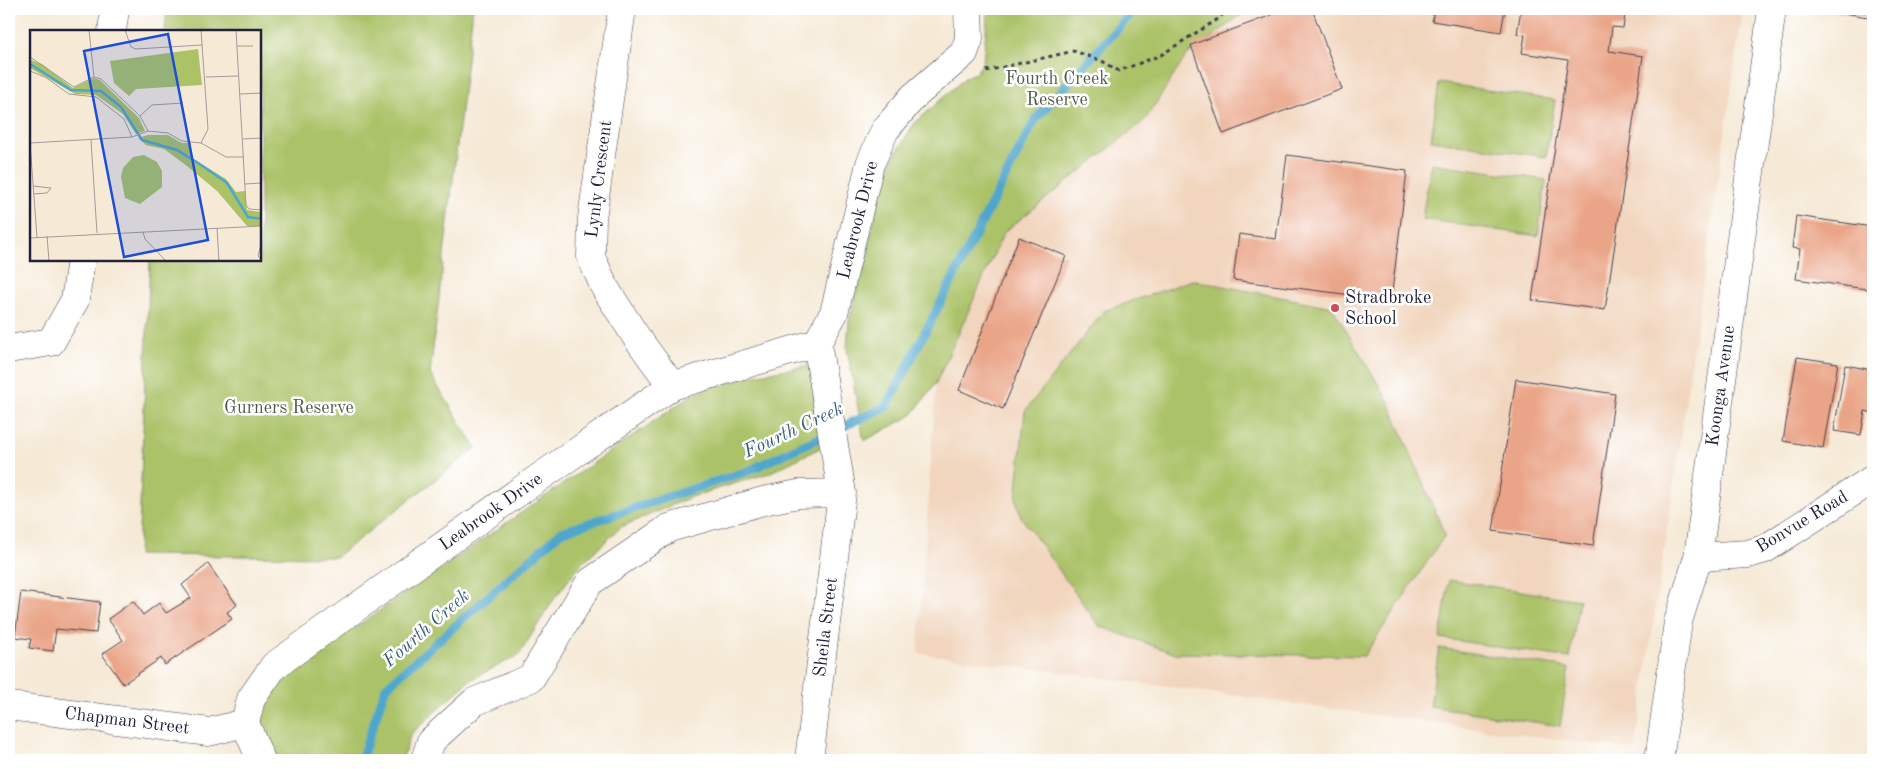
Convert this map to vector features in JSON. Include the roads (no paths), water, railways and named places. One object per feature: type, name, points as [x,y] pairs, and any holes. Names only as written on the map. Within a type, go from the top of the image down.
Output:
[{"type":"street","points":[[112,30],[115,9]]},
{"type":"street","name":"Lynly Crescent","points":[[622,9],[592,218],[591,257],[605,288],[635,335],[672,386]]},
{"type":"street","name":"Leabrook Drive","points":[[245,723],[251,699],[274,666],[672,386],[817,343],[834,314],[870,164],[885,130],[913,97],[964,53],[969,40],[968,9]]},
{"type":"street","name":"Koonga Avenue","points":[[1659,760],[1678,622],[1698,558],[1772,9]]},
{"type":"street","points":[[9,349],[51,342],[75,300],[81,261]]},
{"type":"street","points":[[425,760],[431,741],[474,702],[530,678],[590,582],[669,528],[763,501],[798,494],[842,493],[817,343]]},
{"type":"street","name":"Bonvue Road","points":[[1698,558],[1748,554],[1765,549],[1873,479]]},
{"type":"street","name":"Sheila Street","points":[[809,760],[842,493]]},
{"type":"street","name":"Chapman Street","points":[[9,706],[209,732],[245,723]]},
{"type":"street","points":[[245,723],[260,760]]},
{"type":"waterway","name":"Fourth Creek","points":[[361,760],[386,687],[561,532],[748,471],[887,406],[1035,120],[1135,9]]},
{"type":"place","name":"Stradbroke School","points":[[1335,308]]},
{"type":"park label","name":"Fourth Creek Reserve","points":[[1057,89]]},
{"type":"park label","name":"Gurners Reserve","points":[[289,408]]}]
